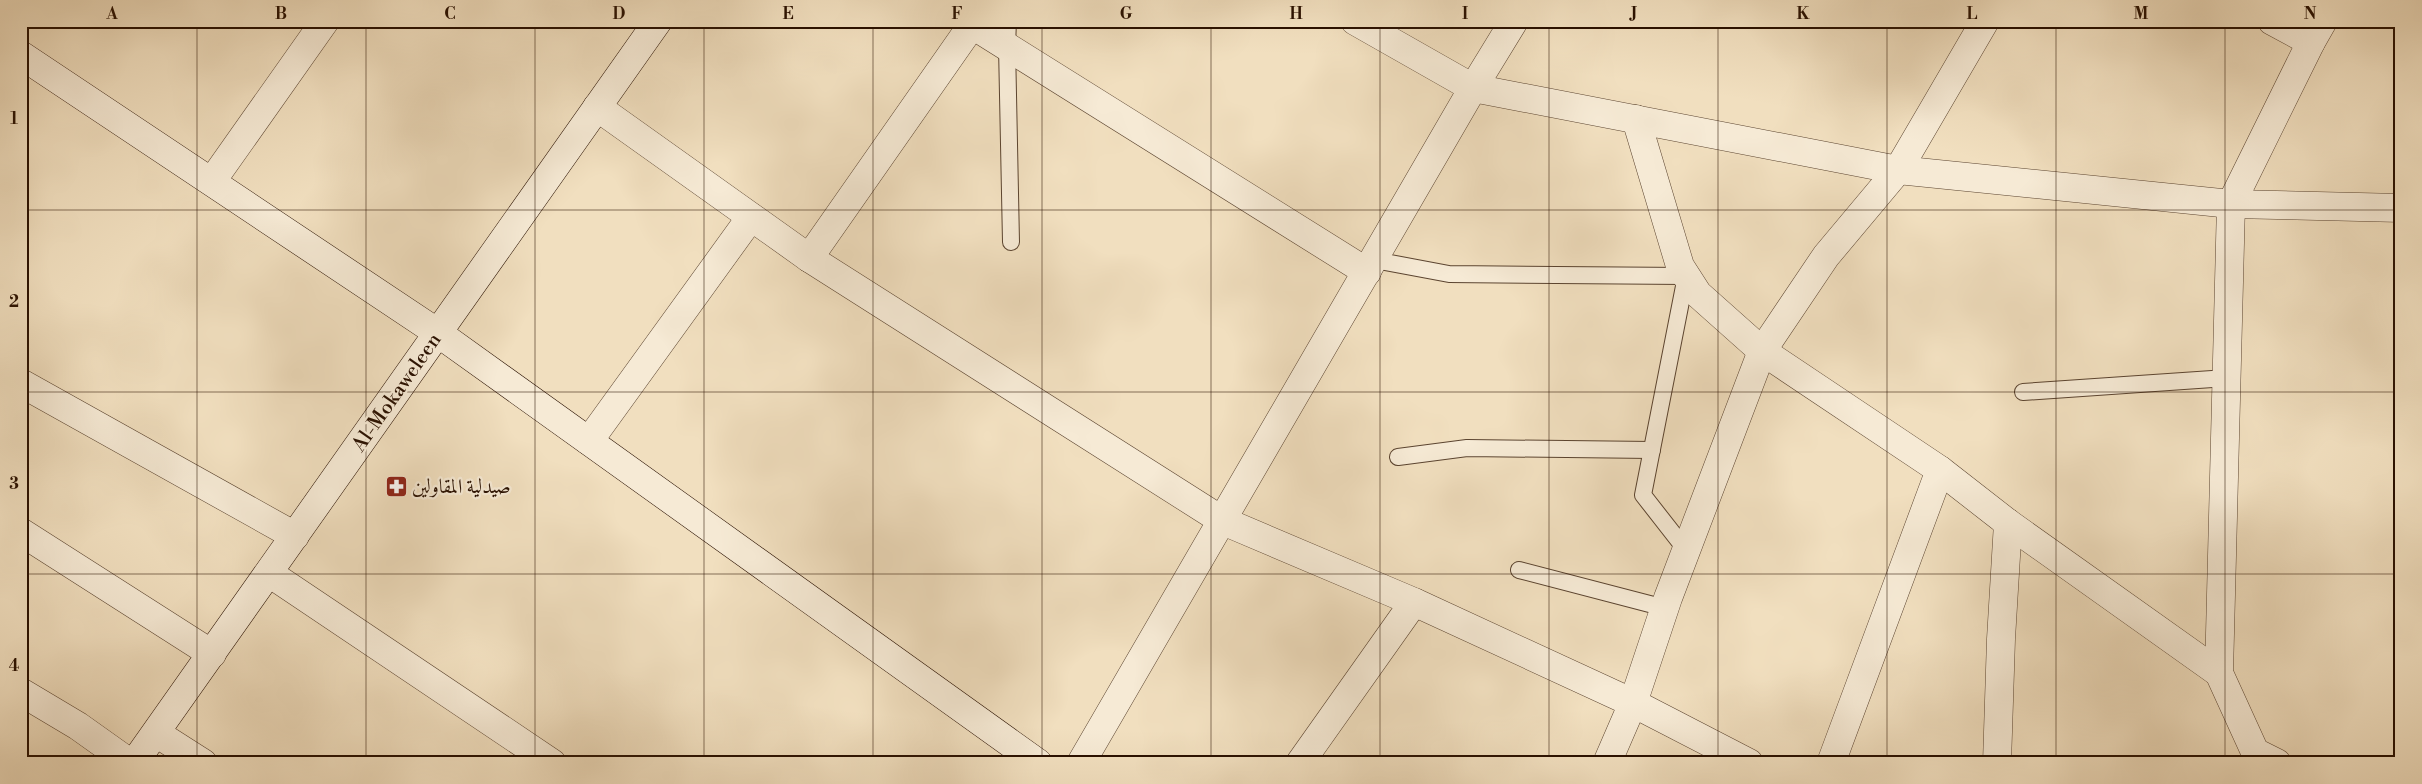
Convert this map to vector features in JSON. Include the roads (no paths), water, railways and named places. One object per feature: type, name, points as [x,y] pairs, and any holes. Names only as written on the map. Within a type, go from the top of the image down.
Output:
[{"type":"street","points":[[212,181],[325,21]]},
{"type":"street","name":"Al-Mokaweleen","points":[[132,763],[156,733],[658,21]]},
{"type":"street","points":[[1355,21],[1473,88],[1898,170],[2231,204],[2401,208]]},
{"type":"street","points":[[1081,763],[1473,88],[1514,21]]},
{"type":"street","points":[[1607,763],[1633,703],[1686,550],[1762,351],[1826,256],[1898,170],[1985,21]]},
{"type":"street","points":[[2261,759],[2219,672],[2231,204],[2317,31],[2272,21]]},
{"type":"street","points":[[809,258],[969,23],[1008,34],[1371,266]]},
{"type":"street","points":[[21,55],[438,333],[1038,763]]},
{"type":"street","points":[[597,107],[809,258],[1223,521],[1414,602],[1633,703],[1749,763]]},
{"type":"street","points":[[1636,119],[1680,266],[1698,294],[1762,351],[1940,470],[2008,523],[2219,672]]},
{"type":"street","points":[[589,441],[751,216]]},
{"type":"street","points":[[21,383],[295,536]]},
{"type":"street","points":[[1831,763],[1940,470]]},
{"type":"street","points":[[1997,763],[2001,640],[2008,523]]},
{"type":"street","points":[[21,532],[212,654]]},
{"type":"street","points":[[269,573],[552,763]]},
{"type":"street","points":[[1300,763],[1414,602]]},
{"type":"street","points":[[21,692],[78,726],[132,763]]},
{"type":"street","points":[[156,733],[203,763]]},
{"type":"lane","points":[[1008,34],[1011,242]]},
{"type":"lane","points":[[1371,266],[1448,274],[1686,276],[1643,495],[1686,550]]},
{"type":"lane","points":[[2023,392],[2227,378]]},
{"type":"lane","points":[[1398,457],[1467,448],[1652,450]]},
{"type":"lane","points":[[1519,570],[1665,608]]},
{"type":"place","name":"صيدلية المقاولين","points":[[396,486]]}]
